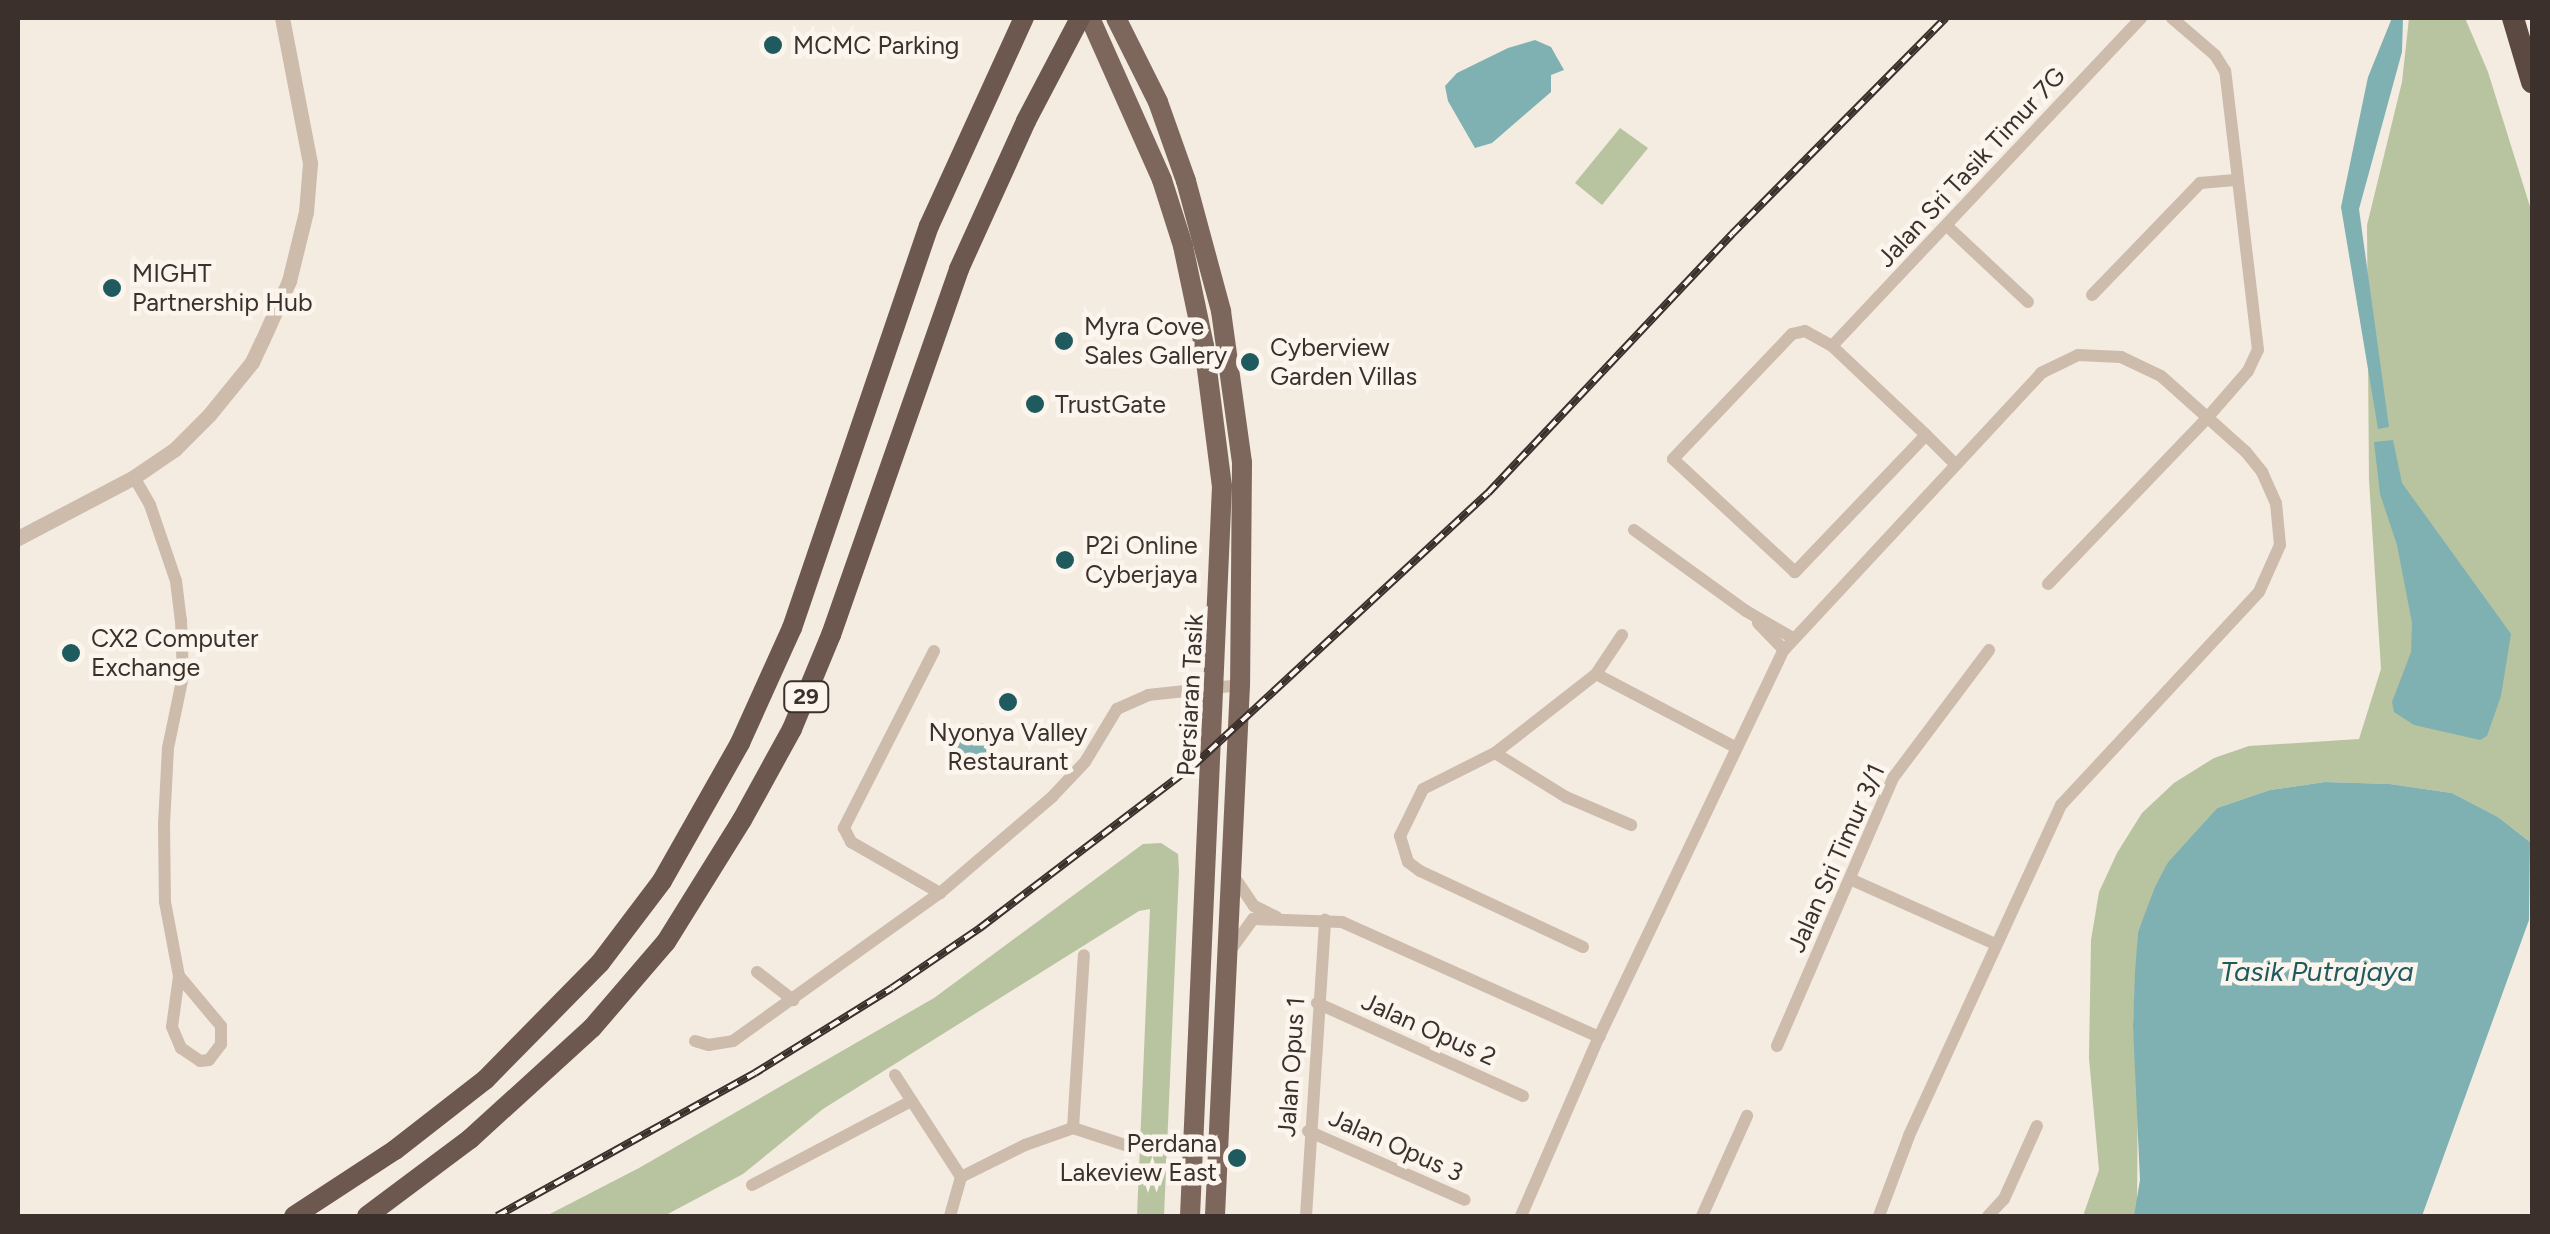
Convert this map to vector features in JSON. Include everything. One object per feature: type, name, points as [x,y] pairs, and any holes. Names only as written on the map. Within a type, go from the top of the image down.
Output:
[{"type":"highway","name":"29","points":[[294,1216],[394,1150],[484,1080],[600,964],[662,881],[712,798],[766,690],[834,514],[929,226],[1024,18]]},
{"type":"highway","name":"29","points":[[367,1216],[470,1139],[592,1028],[666,942],[742,820],[792,728],[816,671],[959,269],[1080,18]]},
{"type":"highway","points":[[2513,18],[2532,82]]},
{"type":"main road","name":"Persiaran Tasik","points":[[1090,18],[1162,180],[1195,294],[1222,486],[1190,1216]]},
{"type":"main road","name":"Persiaran Tasik","points":[[1116,18],[1158,102],[1183,171],[1231,365],[1242,462],[1240,685],[1215,1216]]},
{"type":"street","points":[[18,538],[134,477],[175,450],[241,375],[262,341],[288,282],[306,212],[310,164],[282,18]]},
{"type":"street","name":"Jalan Sri Tasik Timur 7G","points":[[1832,346],[2142,18]]},
{"type":"street","points":[[2048,584],[2207,418],[2248,371],[2258,350],[2225,71],[2216,55],[2172,18]]},
{"type":"street","points":[[2092,295],[2200,183],[2238,180]]},
{"type":"street","points":[[1947,226],[2028,302]]},
{"type":"street","points":[[1926,436],[1798,571],[1792,572],[1673,460],[1792,334],[1817,335],[1832,346],[1926,436],[1954,463]]},
{"type":"street","points":[[1521,1216],[1599,1037],[1784,650],[2041,373],[2078,355],[2109,353],[2138,362],[2161,376],[2246,452],[2270,487],[2280,526],[2275,564],[2250,602],[2061,805],[1909,1136],[1878,1216]]},
{"type":"street","points":[[134,477],[150,505],[176,581],[181,620],[182,676],[168,748],[164,824],[165,902],[180,976],[174,1038],[191,1057],[209,1060],[220,1044],[222,1026],[180,976]]},
{"type":"street","points":[[1634,530],[1746,611],[1793,638]]},
{"type":"street","points":[[1746,611],[1784,650]]},
{"type":"street","points":[[1583,947],[1451,887],[1408,862],[1400,836],[1423,789],[1495,754],[1596,674],[1622,635]]},
{"type":"street","name":"Jalan Sri Timur 3/1","points":[[1777,1046],[1893,778],[1989,650]]},
{"type":"street","points":[[934,651],[844,828],[851,842],[940,894]]},
{"type":"street","points":[[1596,674],[1735,747]]},
{"type":"street","points":[[695,1041],[708,1045],[733,1041],[940,894],[1052,798],[1085,762],[1116,709],[1148,695],[1240,685]]},
{"type":"street","points":[[1495,754],[1566,797],[1631,825]]},
{"type":"street","points":[[1229,866],[1254,906],[1282,919]]},
{"type":"street","points":[[1850,879],[1995,944]]},
{"type":"street","points":[[1226,962],[1236,936],[1253,920],[1325,920],[1364,929],[1599,1037]]},
{"type":"street","name":"Jalan Opus 1","points":[[1306,1216],[1308,1131],[1325,920]]},
{"type":"street","points":[[1073,1128],[1084,955]]},
{"type":"street","points":[[757,972],[793,1000]]},
{"type":"street","name":"Jalan Opus 2","points":[[1317,1003],[1523,1096]]},
{"type":"street","points":[[895,1075],[961,1178]]},
{"type":"street","points":[[752,1185],[911,1101]]},
{"type":"street","points":[[1702,1216],[1747,1116]]},
{"type":"street","points":[[1988,1216],[2004,1198],[2037,1126]]},
{"type":"street","points":[[950,1216],[961,1178],[1025,1145],[1073,1128],[1128,1146]]},
{"type":"street","name":"Jalan Opus 3","points":[[1308,1131],[1465,1200]]},
{"type":"green space","points":[[2409,18],[2465,18],[2488,72],[2532,213],[2532,839],[2530,842],[2498,817],[2452,793],[2390,784],[2325,782],[2270,790],[2217,808],[2168,862],[2138,932],[2133,1026],[2138,1074],[2137,1210],[2134,1216],[2083,1216],[2099,1170],[2089,1058],[2091,940],[2099,892],[2117,853],[2142,813],[2174,783],[2214,758],[2249,746],[2359,739],[2381,669],[2369,480],[2367,225],[2402,82]]},
{"type":"green space","points":[[1620,128],[1648,148],[1602,205],[1575,183]]},
{"type":"green space","points":[[1161,843],[1178,854],[1179,871],[1164,1216],[1137,1216],[1150,909],[1139,911],[823,1109],[743,1174],[664,1216],[546,1216],[639,1168],[934,998],[1143,844]]},
{"type":"water","points":[[2392,18],[2403,18],[2402,52],[2359,209],[2389,427],[2378,429],[2341,207],[2368,77]]},
{"type":"water","points":[[1535,40],[1551,47],[1564,70],[1551,75],[1551,92],[1492,143],[1475,148],[1448,101],[1445,86],[1457,73],[1508,48]]},
{"type":"water","points":[[2393,440],[2402,483],[2511,634],[2501,696],[2487,736],[2480,740],[2414,725],[2394,712],[2392,702],[2411,652],[2412,623],[2397,545],[2380,494],[2374,442]]},
{"type":"water","points":[[983,723],[991,731],[996,753],[971,767],[958,765],[956,750],[962,728]]},
{"type":"water","name":"Tasik Putrajaya","points":[[2325,782],[2390,784],[2452,793],[2498,817],[2530,842],[2529,920],[2422,1216],[2134,1216],[2140,1180],[2133,1026],[2135,972],[2138,932],[2155,887],[2168,862],[2217,808],[2270,790]]},
{"type":"railway","points":[[497,1216],[755,1073],[892,988],[980,928],[1193,766],[1488,493],[1732,234],[1946,18]]},
{"type":"place","name":"MCMC Parking","points":[[773,45]]},
{"type":"place","name":"MIGHT Partnership Hub","points":[[112,288]]},
{"type":"place","name":"Myra Cove Sales Gallery","points":[[1064,341]]},
{"type":"place","name":"Cyberview Garden Villas","points":[[1250,362]]},
{"type":"place","name":"TrustGate","points":[[1035,404]]},
{"type":"place","name":"P2i Online Cyberjaya","points":[[1065,560]]},
{"type":"place","name":"CX2 Computer Exchange","points":[[71,653]]},
{"type":"place","name":"Nyonya Valley Restaurant","points":[[1008,702]]},
{"type":"place","name":"Perdana Lakeview East","points":[[1237,1158]]}]
